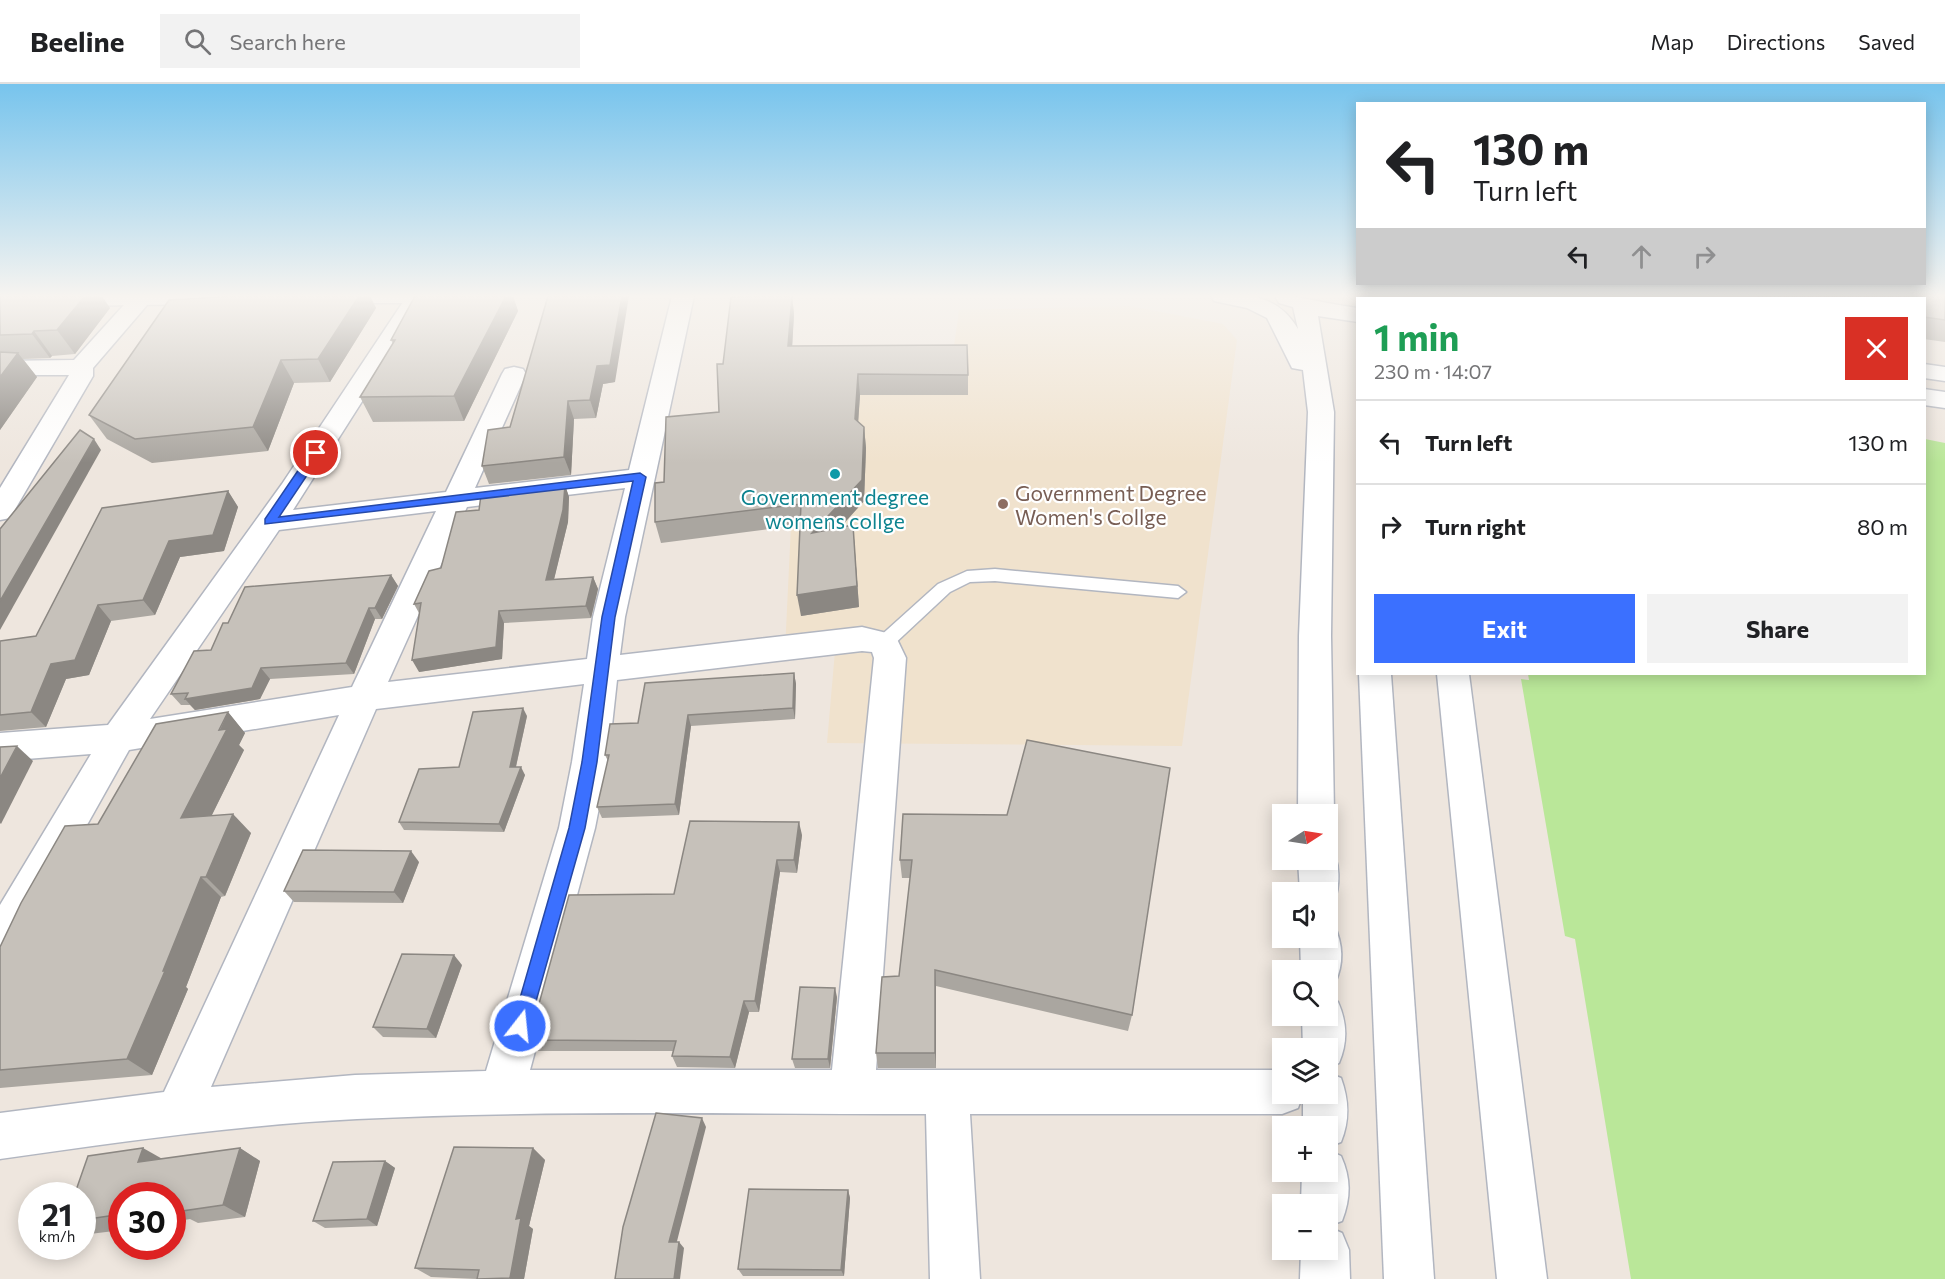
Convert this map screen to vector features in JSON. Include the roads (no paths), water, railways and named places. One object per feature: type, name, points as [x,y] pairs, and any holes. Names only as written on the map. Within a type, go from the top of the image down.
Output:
[{"type":"street","points":[[0,511],[81,376],[81,367],[94,352]]},
{"type":"street","points":[[0,942],[118,738],[269,522],[381,352]]},
{"type":"street","points":[[502,1092],[577,828],[604,668],[609,617],[670,352]]},
{"type":"street","points":[[1297,352],[1321,412]]},
{"type":"street","points":[[1312,352],[1316,362],[1321,412],[1316,624],[1316,804]]},
{"type":"street","points":[[0,369],[81,367]]},
{"type":"street","points":[[1926,371],[1945,374]]},
{"type":"street","points":[[178,1112],[364,698],[514,374]]},
{"type":"street","points":[[1926,397],[1945,400]]},
{"type":"street","points":[[269,522],[640,477]]},
{"type":"street","points":[[0,747],[118,738],[364,698],[604,668],[862,639],[884,643],[890,658],[852,1094]]},
{"type":"street","points":[[1375,675],[1409,1279]]},
{"type":"street","points":[[1453,675],[1522,1279]]},
{"type":"street","points":[[0,1136],[178,1112],[355,1097],[502,1092],[852,1094],[1272,1092]]},
{"type":"street","points":[[947,1092],[955,1279]]},
{"type":"street","points":[[1325,1260],[1325,1279]]},
{"type":"lane","points":[[884,643],[944,588],[967,577],[995,575],[1178,592]]},
{"type":"place","name":"Government degree womens collge","points":[[835,474]]},
{"type":"place","name":"Government Degree Women's Collge","points":[[1003,504]]}]
